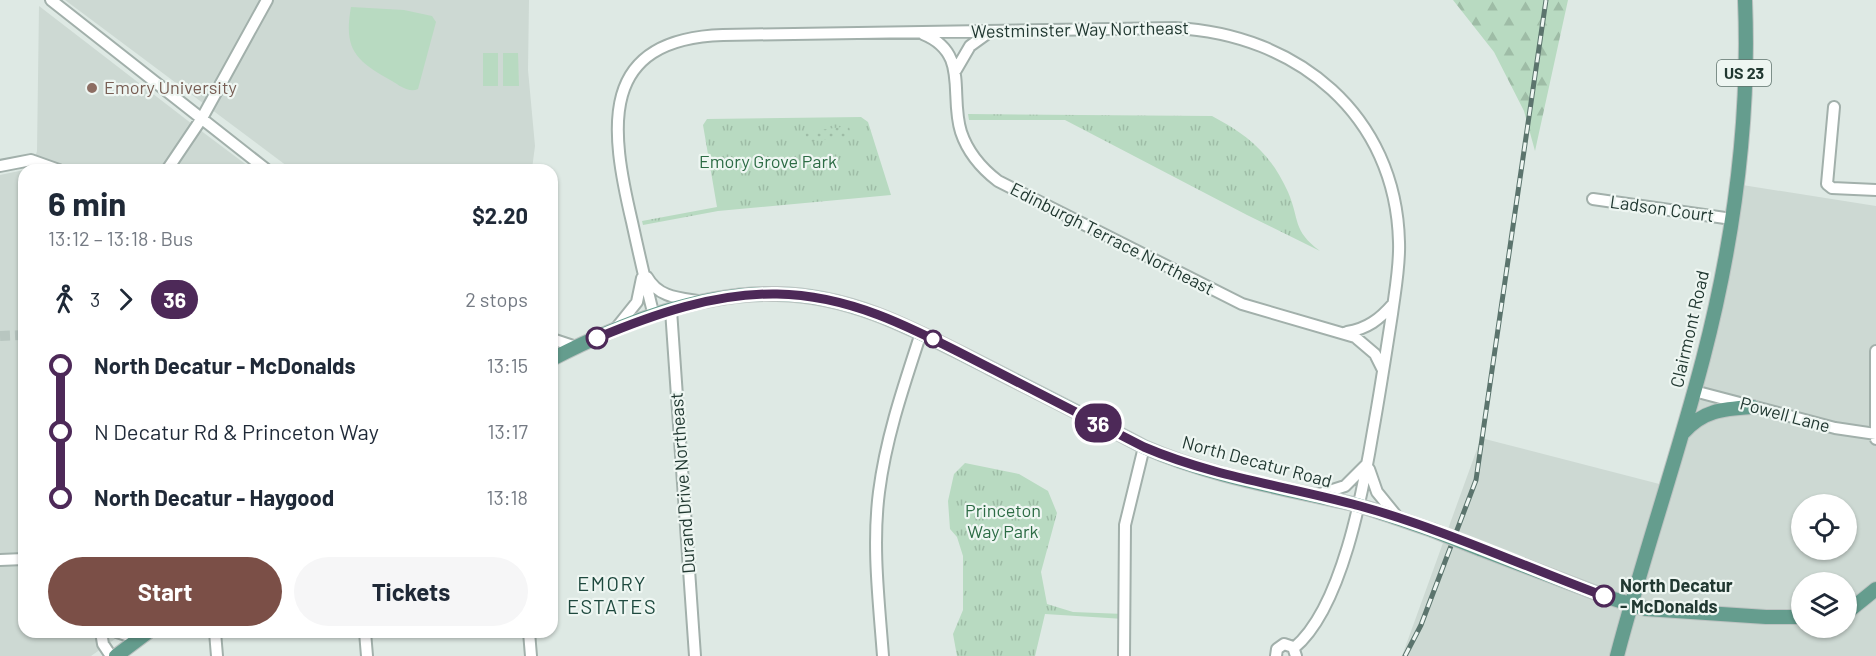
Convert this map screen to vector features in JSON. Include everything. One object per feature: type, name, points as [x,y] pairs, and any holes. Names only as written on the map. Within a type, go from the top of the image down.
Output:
[{"type":"main road","name":"Clairmont Road","points":[[1617,656],[1694,391],[1720,284],[1732,219],[1743,102],[1745,0]]},
{"type":"main road","name":"North Decatur Road","points":[[558,356],[654,316],[704,302],[768,294],[828,299],[883,315],[1144,447],[1216,473],[1360,506],[1432,530],[1631,605],[1657,611],[1791,617]]},
{"type":"main road","points":[[1681,435],[1696,420],[1710,411],[1753,407]]},
{"type":"main road","points":[[1857,603],[1876,589]]},
{"type":"main road","points":[[1857,608],[1876,605]]},
{"type":"main road","points":[[116,656],[140,638]]},
{"type":"street","points":[[51,0],[74,21],[260,164]]},
{"type":"street","points":[[170,164],[202,118],[267,0]]},
{"type":"street","name":"Westminster Way Northeast","points":[[654,316],[621,168],[619,107],[628,79],[651,53],[674,40],[701,35],[1205,29],[1255,42],[1300,64],[1336,92],[1374,144],[1386,170],[1397,212],[1400,243],[1383,372],[1360,506],[1325,607],[1295,652],[1288,644],[1280,646],[1276,656]]},
{"type":"street","name":"Edinburgh Terrace Northeast","points":[[914,32],[939,42],[950,56],[956,70],[957,103],[962,134],[975,160],[998,181],[1235,301],[1295,322],[1344,333],[1369,348],[1380,361],[1383,372]]},
{"type":"street","points":[[956,70],[970,46],[991,32]]},
{"type":"street","points":[[1834,107],[1827,184],[1832,188],[1876,190]]},
{"type":"street","points":[[165,164],[176,154]]},
{"type":"street","points":[[0,166],[31,160],[42,164]]},
{"type":"street","name":"Ladson Court","points":[[1593,200],[1732,219]]},
{"type":"street","name":"Westminster Way Northeast","points":[[642,269],[650,282],[662,292],[672,297],[704,302]]},
{"type":"street","name":"Westminster Way Northeast","points":[[614,331],[637,302],[642,284],[642,269]]},
{"type":"street","points":[[1344,333],[1359,330],[1374,323],[1393,303]]},
{"type":"street","name":"Durand Drive Northeast","points":[[671,310],[695,656]]},
{"type":"street","points":[[882,656],[876,557],[879,491],[894,420],[921,333]]},
{"type":"street","points":[[558,341],[576,347]]},
{"type":"street","points":[[1876,351],[1876,439]]},
{"type":"street","name":"Powell Lane","points":[[1694,391],[1834,428],[1876,434]]},
{"type":"street","points":[[1124,656],[1125,525],[1144,447]]},
{"type":"street","points":[[1315,496],[1345,486],[1368,463]]},
{"type":"street","name":"Westminster Way Northeast","points":[[1368,463],[1370,478],[1377,492],[1400,519]]},
{"type":"street","points":[[0,560],[18,559]]},
{"type":"street","points":[[102,638],[102,644],[111,656]]},
{"type":"street","points":[[216,638],[217,656]]},
{"type":"street","points":[[366,638],[367,656]]},
{"type":"street","points":[[530,638],[531,656]]},
{"type":"shaded area","points":[[65,0],[529,0],[528,70],[535,146],[533,164],[284,164]]},
{"type":"shaded area","name":"Emory University","points":[[39,6],[245,164],[33,164],[37,151]]},
{"type":"shaded area","points":[[18,171],[18,638],[116,638],[91,656],[0,656],[0,175]]},
{"type":"shaded area","points":[[1736,184],[1876,206],[1876,656],[1402,656],[1481,438],[1671,487]]},
{"type":"green space","points":[[1453,0],[1568,0],[1535,151],[1524,111],[1494,52]]},
{"type":"green space","points":[[351,7],[404,10],[432,16],[436,22],[418,89],[408,90],[401,87],[370,67],[355,53],[349,34]]},
{"type":"green space","points":[[483,53],[498,53],[498,86],[483,86]]},
{"type":"green space","points":[[503,53],[518,53],[519,86],[503,86]]},
{"type":"green space","points":[[968,114],[1212,116],[1247,138],[1266,156],[1288,192],[1301,230],[1311,244],[1320,251],[1065,120],[969,120]]},
{"type":"green space","name":"Emory Grove Park","points":[[861,117],[868,122],[891,195],[718,211],[643,225],[642,221],[717,207],[703,125],[707,119]]},
{"type":"green space","points":[[849,126],[851,137],[807,142],[805,132]]},
{"type":"green space","name":"Princeton Way Park","points":[[965,463],[1019,474],[1048,491],[1057,513],[1041,572],[1047,604],[1073,612],[1124,614],[1124,619],[1045,614],[1035,656],[957,656],[953,634],[963,610],[963,556],[957,537],[950,529],[948,501],[954,474]]},
{"type":"tunnel","points":[[0,336],[18,335]]},
{"type":"railway","points":[[1405,656],[1421,625],[1476,480],[1546,0]]},
{"type":"bus line","name":"36","points":[[597,338],[671,310],[736,296],[778,294],[828,299],[883,315],[903,324],[1144,447],[1177,460],[1216,473],[1360,506],[1432,530],[1604,596]]},
{"type":"place","name":"Emory University","points":[[92,88]]},
{"type":"place","name":"North Decatur - McDonalds","points":[[1604,596]]},
{"type":"district","name":"EMORY ESTATES","points":[[612,596]]}]
